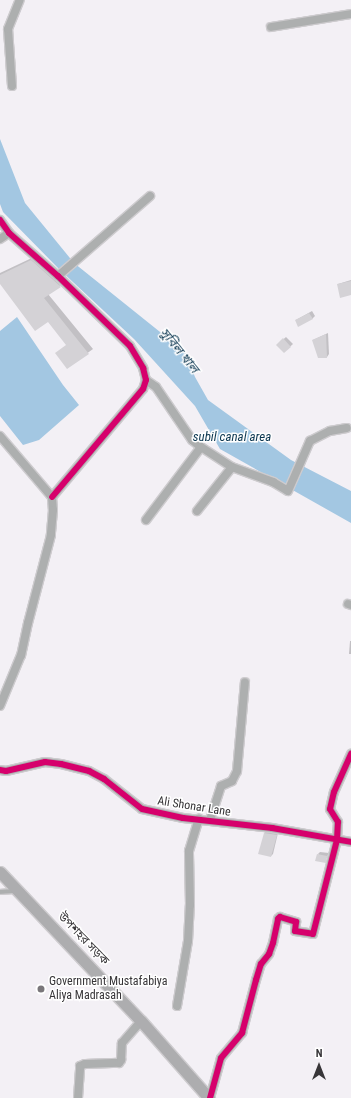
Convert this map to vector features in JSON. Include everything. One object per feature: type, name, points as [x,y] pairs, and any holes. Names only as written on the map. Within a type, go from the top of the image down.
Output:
[{"type":"main road","name":"উপশহর সড়ক","points":[[0,872],[141,1021],[207,1097]]},
{"type":"street","points":[[12,86],[8,29],[20,0]]},
{"type":"street","points":[[271,27],[351,14]]},
{"type":"street","points":[[58,276],[150,196]]},
{"type":"street","points":[[0,220],[9,233],[58,276],[130,346],[143,368],[146,380],[143,388],[52,497]]},
{"type":"street","points":[[0,239],[9,233]]},
{"type":"street","points":[[146,380],[156,387],[192,440],[232,467],[273,482],[288,491],[310,441],[330,431],[347,428]]},
{"type":"street","points":[[0,436],[52,497],[53,520],[48,550],[28,622],[21,655],[0,706]]},
{"type":"street","points":[[146,520],[201,447]]},
{"type":"street","points":[[197,511],[232,467]]},
{"type":"street","points":[[210,820],[221,786],[232,780],[237,771],[245,682]]},
{"type":"street","points":[[207,1097],[221,1058],[242,1033],[261,964],[269,954],[278,919],[280,917],[296,922],[295,931],[313,934],[337,840],[338,822],[330,809],[334,792],[351,754]]},
{"type":"street","name":"Ali Shonar Lane","points":[[0,770],[6,771],[45,762],[61,764],[88,771],[104,779],[142,810],[183,818],[272,828],[351,842]]},
{"type":"street","points":[[177,1006],[188,942],[190,899],[189,851],[199,819]]},
{"type":"street","points":[[78,1098],[80,1066],[85,1064],[119,1063],[121,1060],[122,1043],[141,1021]]},
{"type":"lane","points":[[0,892],[18,891]]},
{"type":"water","name":"subil canal area","points":[[0,139],[25,203],[74,263],[185,352],[195,377],[208,400],[291,460],[351,491],[351,523],[220,449],[195,406],[134,339],[59,269],[3,212],[0,204]]},
{"type":"water","points":[[17,317],[63,385],[79,405],[39,440],[23,445],[0,416],[0,331]]},
{"type":"building","points":[[31,260],[61,287],[44,298],[89,354],[67,369],[55,353],[66,345],[48,322],[35,331],[0,284],[0,275]]},
{"type":"building","points":[[351,281],[351,295],[340,298],[337,284]]},
{"type":"building","points":[[309,313],[313,319],[298,327],[295,320]]},
{"type":"building","points":[[326,334],[327,358],[318,358],[312,340]]},
{"type":"building","points":[[283,338],[291,347],[284,353],[276,345]]},
{"type":"building","points":[[264,833],[277,835],[271,857],[258,854]]},
{"type":"building","points":[[317,854],[327,856],[326,863],[315,861]]},
{"type":"cycle path","points":[[0,220],[9,233],[58,276],[130,346],[143,368],[146,380],[143,389],[52,497]]},
{"type":"cycle path","points":[[210,1098],[221,1058],[242,1033],[261,964],[269,954],[278,919],[280,917],[296,922],[295,931],[313,934],[337,840],[338,822],[330,809],[334,792],[351,754]]},
{"type":"cycle path","points":[[0,770],[6,771],[45,762],[61,764],[89,771],[104,779],[142,809],[183,818],[272,828],[351,842]]},
{"type":"place","name":"Government Mustafabiya Aliya Madrasah","points":[[41,989]]},
{"type":"water label","name":"সুবিল খাল","points":[[179,351]]}]
